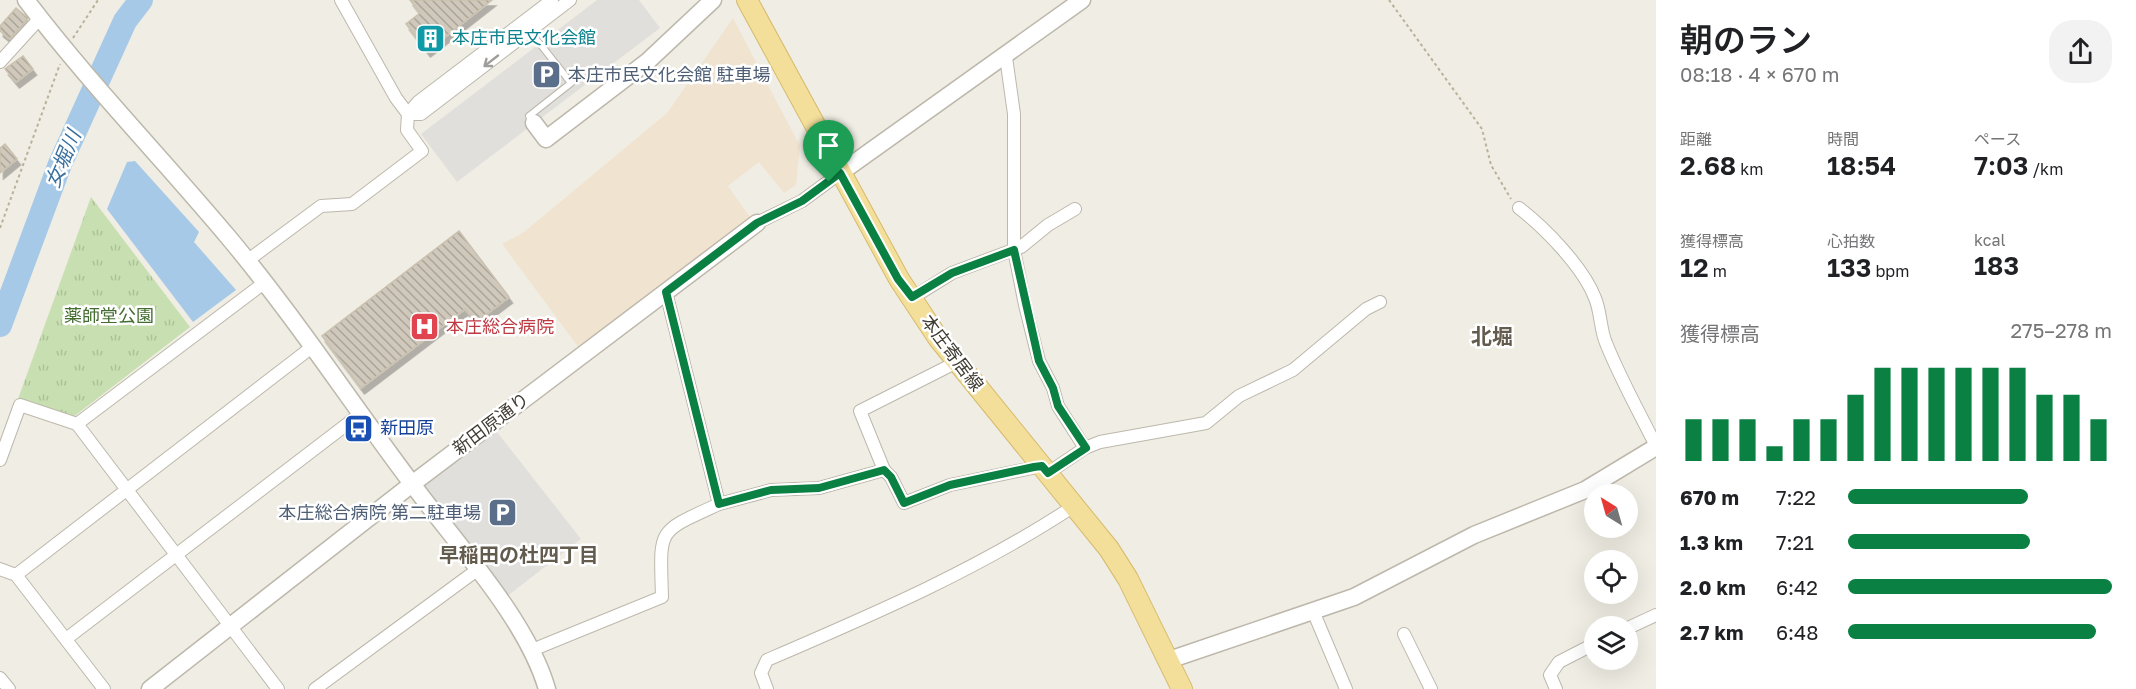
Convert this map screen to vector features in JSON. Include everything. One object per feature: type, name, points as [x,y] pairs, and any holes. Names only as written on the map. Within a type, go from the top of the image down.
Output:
[{"type":"main road","name":"本庄寄居線","points":[[747,0],[898,279],[957,362],[1108,549],[1128,579],[1182,689]]},
{"type":"street","points":[[27,0],[116,110],[264,283],[359,415],[477,570],[532,650],[547,689]]},
{"type":"street","points":[[341,0],[396,98],[408,114]]},
{"type":"street","points":[[526,27],[552,0]]},
{"type":"street","points":[[247,261],[321,206],[352,204],[422,151],[407,130],[408,114],[418,102],[526,27],[570,0]]},
{"type":"street","points":[[534,123],[546,139],[648,62],[713,0]]},
{"type":"street","points":[[840,173],[1006,57],[1082,0]]},
{"type":"street","points":[[0,62],[40,18]]},
{"type":"street","points":[[1006,57],[1014,114],[1014,250],[1039,361],[1053,388],[1058,406],[1086,448]]},
{"type":"street","name":"新田原通り","points":[[150,689],[412,484],[757,223],[802,201],[840,173]]},
{"type":"street","points":[[1169,660],[1354,597],[1474,535],[1585,490],[1656,446],[1605,341],[1591,289],[1569,259],[1534,219],[1519,208]]},
{"type":"street","points":[[912,297],[952,273],[1014,250],[1075,209]]},
{"type":"street","points":[[77,424],[264,283]]},
{"type":"street","points":[[666,292],[719,504]]},
{"type":"street","points":[[957,362],[860,411],[884,470],[891,477],[904,503],[950,485],[1045,470],[1086,448],[1137,434],[1206,423],[1239,396],[1293,370],[1365,309],[1380,302]]},
{"type":"street","points":[[16,575],[312,347]]},
{"type":"street","points":[[0,460],[20,405],[77,424],[278,689]]},
{"type":"street","points":[[66,639],[359,415]]},
{"type":"street","points":[[532,650],[662,597],[660,546],[673,525],[719,504],[771,490],[819,488],[884,470]]},
{"type":"street","points":[[767,689],[761,673],[767,660],[912,598],[985,560],[1074,506]]},
{"type":"street","points":[[0,569],[16,575],[104,689]]},
{"type":"street","points":[[315,689],[477,570]]},
{"type":"street","points":[[1313,611],[1346,689]]},
{"type":"street","points":[[1638,623],[1656,615]]},
{"type":"street","points":[[1404,634],[1431,689]]},
{"type":"street","points":[[1556,689],[1550,675],[1559,662],[1584,649]]},
{"type":"street","points":[[0,678],[9,689]]},
{"type":"lane","points":[[526,27],[570,83],[529,116],[534,123]]},
{"type":"path","points":[[0,228],[33,133],[68,52],[98,0]]},
{"type":"path","points":[[1389,0],[1482,129],[1491,165],[1500,184],[1519,208]]},
{"type":"shaded area","name":"本庄市民文化会館 駐車場","points":[[597,0],[639,0],[660,28],[457,182],[421,134]]},
{"type":"shaded area","points":[[733,18],[800,146],[796,185],[784,193],[759,162],[728,186],[750,217],[579,348],[502,244],[524,232],[667,113]]},
{"type":"shaded area","name":"本庄総合病院 第二駐車場","points":[[493,427],[581,539],[506,597],[424,487],[427,478]]},
{"type":"green space","name":"薬師堂公園","points":[[91,197],[190,327],[72,418],[18,399]]},
{"type":"water","points":[[135,161],[199,232],[194,242],[236,290],[193,322],[107,209],[127,162]]},
{"type":"building","name":"本庄市民文化会館","points":[[410,0],[492,0],[427,51],[406,24],[420,13]]},
{"type":"building","points":[[16,8],[28,18],[10,39],[0,31],[0,26]]},
{"type":"building","points":[[23,56],[33,69],[16,82],[5,69]]},
{"type":"building","points":[[5,144],[17,159],[0,173],[0,148]]},
{"type":"building","points":[[459,231],[509,297],[476,322],[465,309],[361,388],[322,336]]},
{"type":"waterway","name":"女堀川","points":[[0,325],[60,164],[125,21],[141,0]]},
{"type":"place","name":"本庄市民文化会館","points":[[431,38]]},
{"type":"place","name":"本庄市民文化会館 駐車場","points":[[547,75]]},
{"type":"place","name":"本庄総合病院","points":[[425,327]]},
{"type":"place","name":"新田原","points":[[359,428]]},
{"type":"place","name":"本庄総合病院 第二駐車場","points":[[502,513]]},
{"type":"district","name":"北堀","points":[[1492,337]]},
{"type":"district","name":"早稲田の杜四丁目","points":[[519,555]]},
{"type":"route","points":[[840,173],[898,279],[912,297],[952,273],[1014,250],[1039,361],[1053,388],[1058,406],[1086,448],[1048,473],[1042,466],[1034,467],[950,485],[904,503],[891,477],[884,470],[819,488],[771,490],[719,504],[666,292],[757,223],[802,201],[829,182],[840,173]]}]
